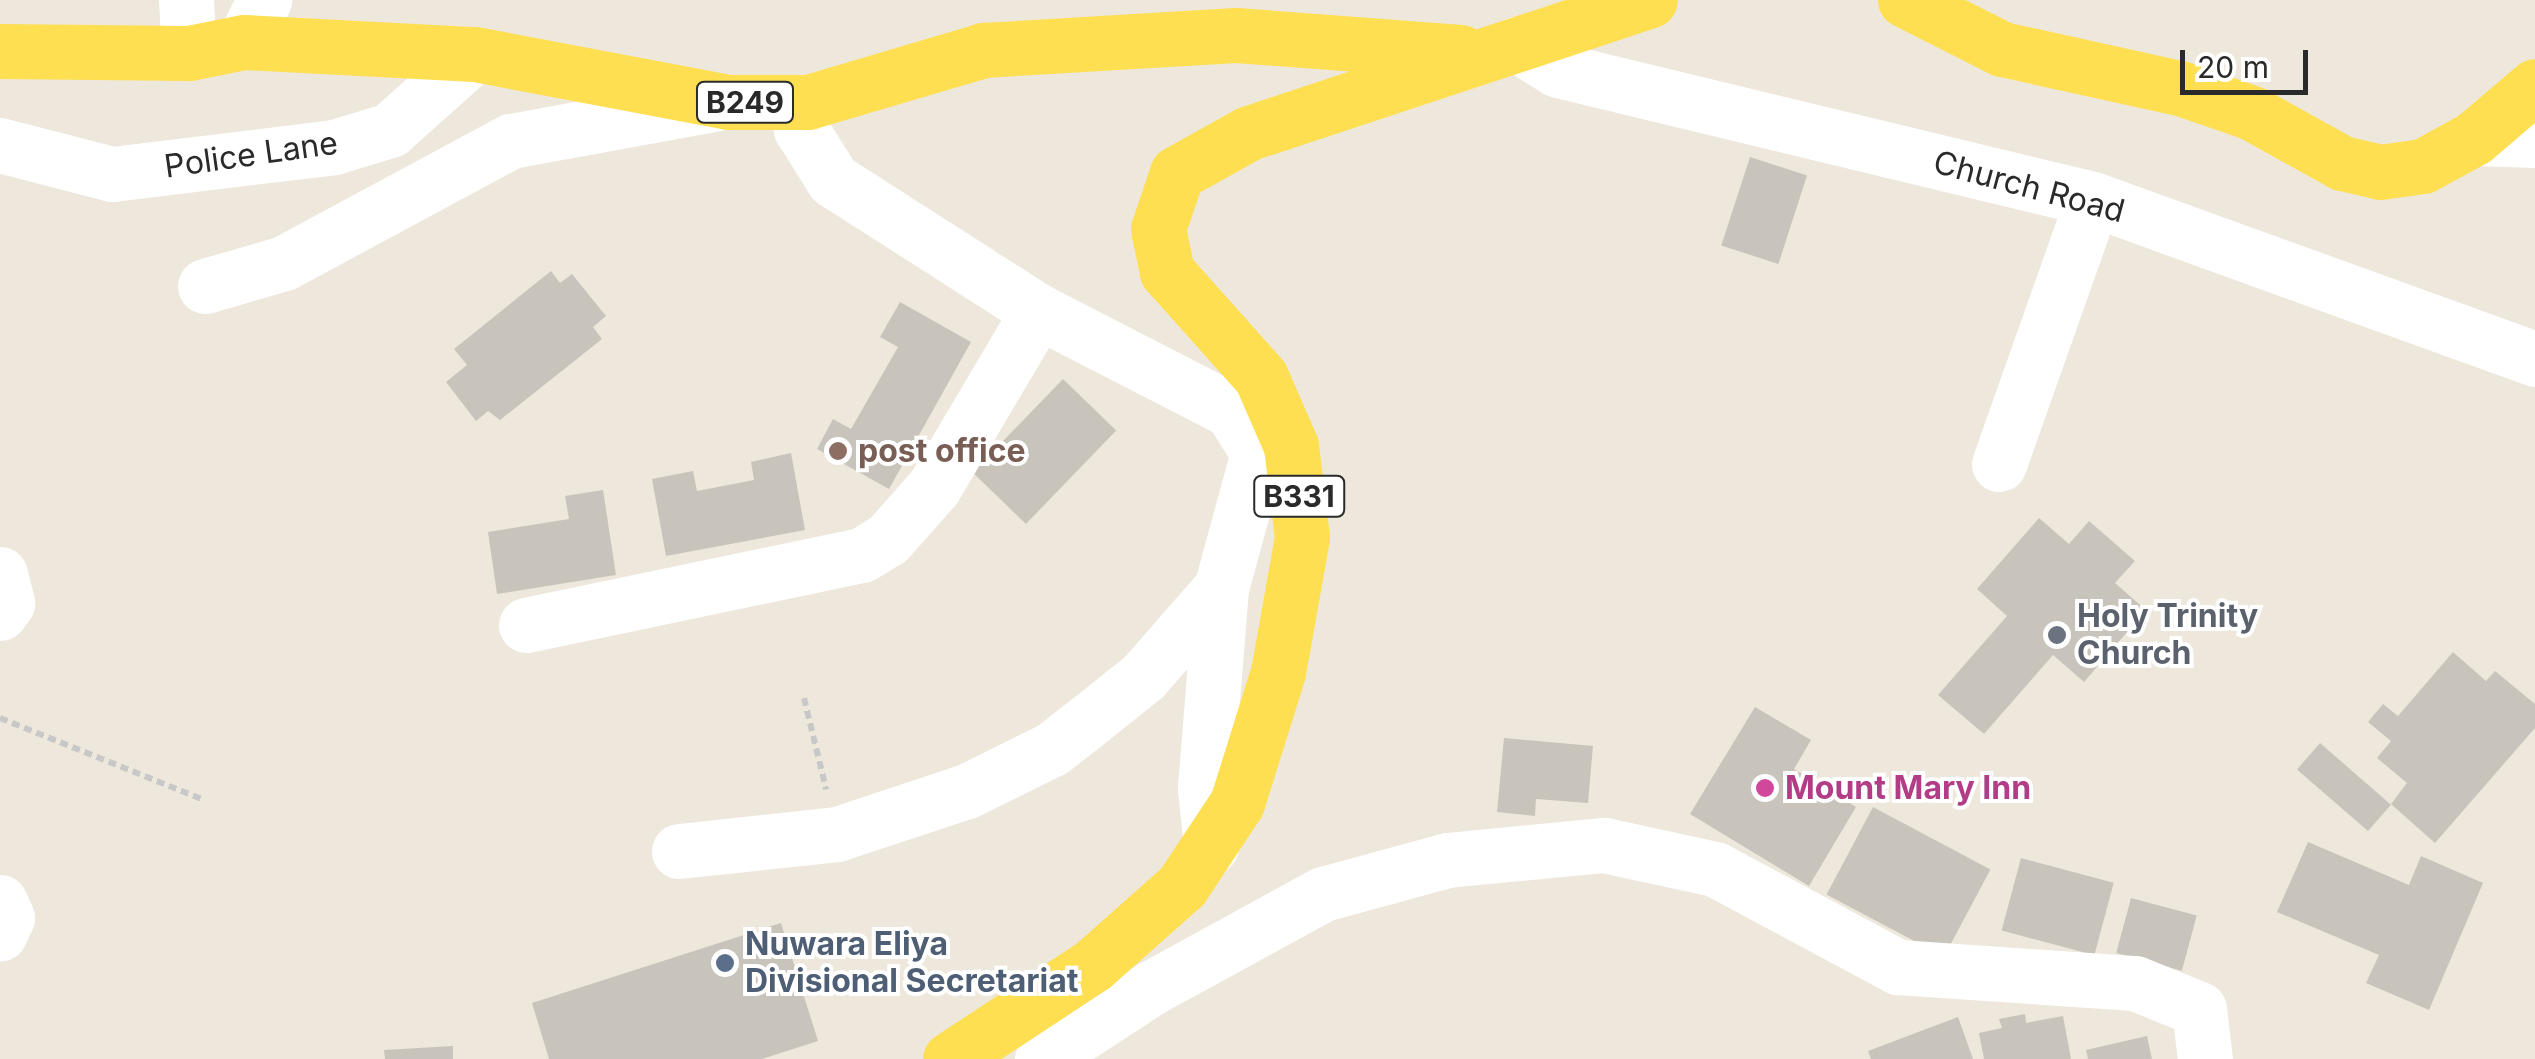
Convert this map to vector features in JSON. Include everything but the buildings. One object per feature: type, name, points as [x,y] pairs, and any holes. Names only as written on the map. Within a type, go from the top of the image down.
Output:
[{"type":"main road","name":"B249","points":[[0,50],[189,53],[254,21],[475,54],[728,102],[808,102],[982,50],[1236,36],[1502,49],[1650,0]]},
{"type":"main road","points":[[1905,0],[2002,49],[2180,88],[2252,113],[2342,163],[2380,172],[2423,166],[2474,138],[2535,86]]},
{"type":"main road","name":"B331","points":[[950,1059],[1141,928],[1211,847],[1252,764],[1278,672],[1302,537],[1299,491],[1280,410],[1261,377],[1166,272],[1158,229],[1164,200],[1177,173],[1202,154],[1502,49]]},
{"type":"street","points":[[186,0],[189,53]]},
{"type":"street","name":"Church Road","points":[[1502,49],[1558,70],[2093,199],[2535,360]]},
{"type":"street","name":"Police Lane","points":[[0,145],[112,174],[334,147],[390,130],[475,54]]},
{"type":"street","points":[[205,286],[284,262],[511,140],[728,102]]},
{"type":"street","points":[[808,102],[801,129],[833,180],[1038,312],[1232,410],[1258,452],[1220,588],[1205,788],[1211,847]]},
{"type":"street","points":[[2474,138],[2535,140]]},
{"type":"street","points":[[1999,464],[2093,199]]},
{"type":"street","points":[[526,625],[862,555],[888,539],[934,487],[1038,312]]},
{"type":"street","points":[[0,574],[7,603],[0,612]]},
{"type":"street","points":[[679,852],[836,834],[967,791],[1052,749],[1143,677],[1220,588]]},
{"type":"street","points":[[1042,1059],[1151,988],[1323,894],[1447,860],[1604,845],[1715,869],[1898,967],[2136,983],[2199,1009],[2205,1059]]},
{"type":"street","points":[[0,902],[6,918],[0,933]]},
{"type":"path","points":[[804,698],[836,834]]},
{"type":"path","points":[[0,718],[202,799]]},
{"type":"place","name":"post office","points":[[838,451]]},
{"type":"place","name":"Holy Trinity Church","points":[[2057,635]]},
{"type":"place","name":"Mount Mary Inn","points":[[1765,788]]},
{"type":"place","name":"Nuwara Eliya Divisional Secretariat","points":[[725,963]]}]
